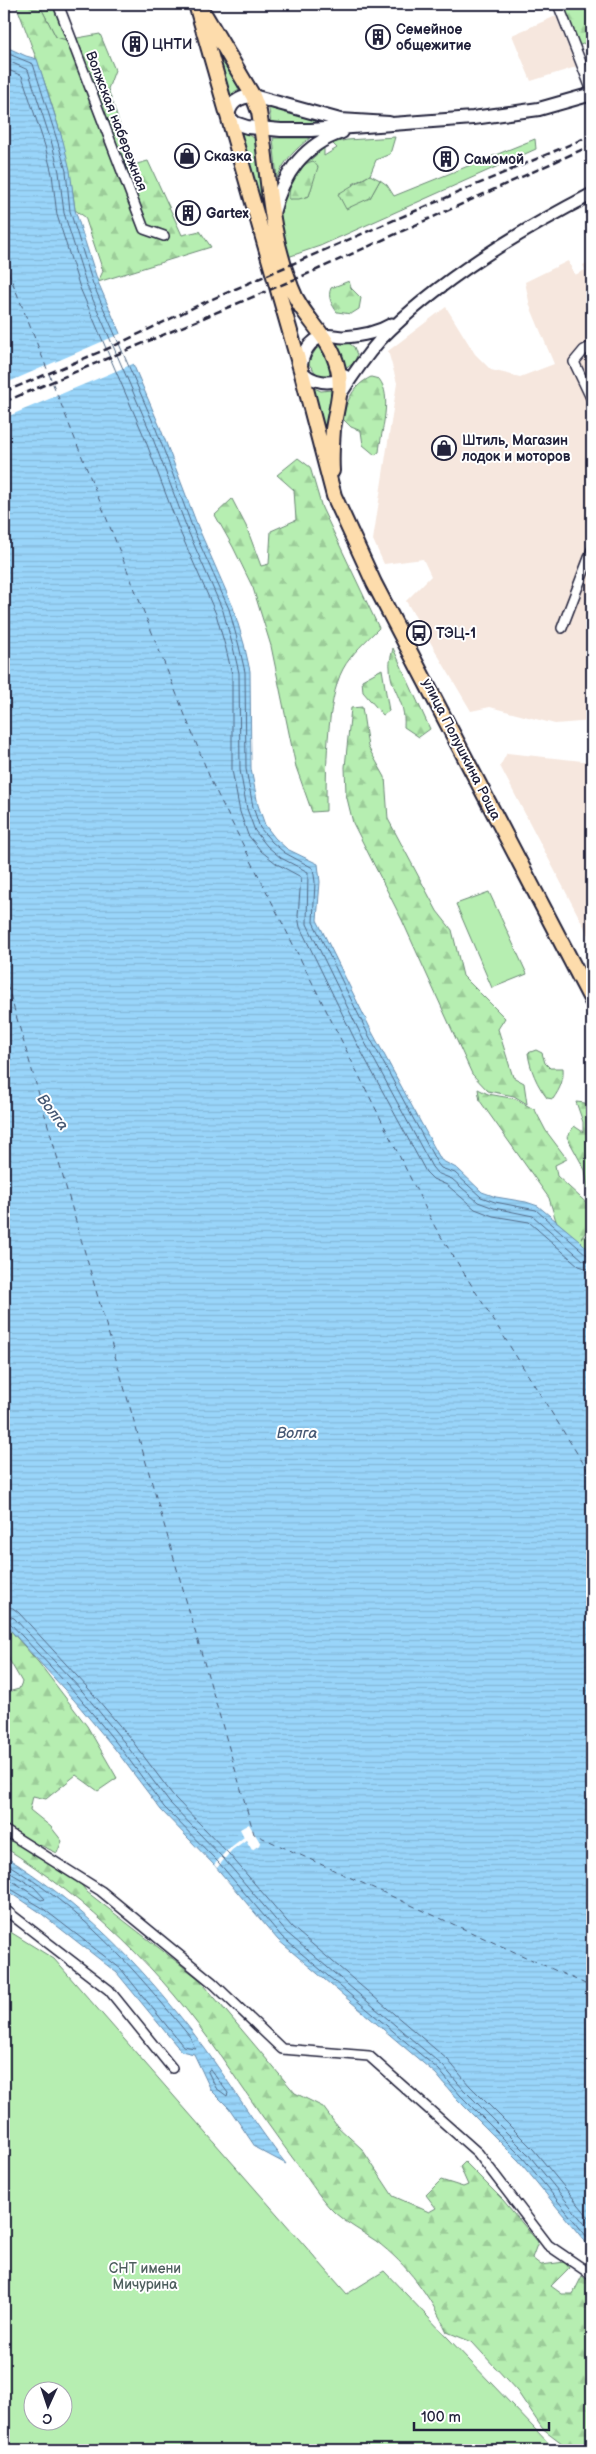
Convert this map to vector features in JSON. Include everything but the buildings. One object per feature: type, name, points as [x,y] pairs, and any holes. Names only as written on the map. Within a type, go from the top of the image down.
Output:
[{"type":"main road","points":[[198,4],[232,64],[259,97],[271,218],[278,250],[292,290],[324,336],[336,359],[340,380],[340,395]]},
{"type":"main road","name":"улица Полушкина Роща","points":[[198,4],[301,370],[334,496],[374,583],[592,1000]]},
{"type":"main road","points":[[389,123],[356,122],[324,117],[259,97],[242,96],[229,109],[228,116],[235,123],[262,129],[310,130],[473,118],[528,111],[592,93]]},
{"type":"main road","points":[[271,218],[278,194],[297,160],[328,136],[364,126]]},
{"type":"main road","name":"улица Полушкина Роща","points":[[334,496],[331,459],[333,430],[340,395]]},
{"type":"street","name":"Волжская набережная","points":[[58,4],[144,229],[164,236]]},
{"type":"street","points":[[558,4],[592,93]]},
{"type":"street","name":"улица Полушкина Роща","points":[[324,336],[362,335],[381,331],[408,314],[476,261],[592,194]]},
{"type":"street","name":"улица Полушкина Роща","points":[[340,395],[360,364],[380,341],[408,314]]},
{"type":"street","points":[[324,336],[314,341],[304,353],[301,370],[312,379],[333,382],[340,380]]},
{"type":"street","points":[[592,346],[584,350],[574,362],[592,400]]},
{"type":"street","name":"улица Полушкина Роща","points":[[340,380],[360,364]]},
{"type":"street","points":[[562,628],[592,550]]},
{"type":"street","points":[[4,1830],[101,1891],[213,1983],[282,2049],[369,2056],[478,2154],[548,2245],[592,2275]]},
{"type":"street","points":[[4,1909],[110,1990],[172,2068]]},
{"type":"shaded area","points":[[556,16],[576,67],[531,81],[512,35]]},
{"type":"shaded area","points":[[568,261],[575,275],[585,270],[583,265],[592,261],[592,721],[555,724],[490,707],[471,711],[406,601],[431,576],[423,559],[384,564],[373,540],[397,383],[388,351],[446,307],[475,354],[491,370],[520,377],[554,364],[530,306],[525,282]]},
{"type":"shaded area","points":[[507,753],[592,762],[592,942],[500,766]]},
{"type":"green space","points":[[16,4],[39,4],[56,37],[66,40],[100,34],[115,70],[108,89],[133,165],[148,161],[182,235],[200,231],[211,247],[98,282],[103,271],[85,217],[75,210],[66,157],[52,105]]},
{"type":"green space","points":[[39,4],[53,4],[66,40],[56,37]]},
{"type":"green space","points":[[566,4],[592,4],[592,40],[578,46],[562,6]]},
{"type":"green space","points":[[210,45],[241,88],[234,92],[229,100]]},
{"type":"green space","points":[[268,103],[286,112],[333,123],[271,123]]},
{"type":"green space","points":[[239,131],[257,139],[267,229]]},
{"type":"green space","points":[[395,137],[390,154],[376,160],[370,175],[353,184],[370,198],[380,180],[387,185],[394,196],[535,139],[536,149],[320,246],[285,258],[277,213],[290,182],[289,199],[309,196],[313,182],[313,162],[306,164],[324,148],[324,156],[337,148],[332,143],[347,140]]},
{"type":"green space","points":[[273,138],[310,138],[290,156],[277,178]]},
{"type":"green space","points":[[313,161],[318,167],[309,196],[289,199],[290,187],[298,171],[307,163]]},
{"type":"green space","points":[[370,175],[380,180],[370,198],[346,209],[338,194]]},
{"type":"green space","points":[[349,281],[351,288],[361,298],[359,309],[351,314],[337,312],[330,298],[331,288]]},
{"type":"green space","points":[[333,342],[347,342],[354,347],[357,355],[355,362],[344,370],[342,358]]},
{"type":"green space","points":[[322,345],[330,366],[331,378],[319,377],[308,363],[316,349]]},
{"type":"green space","points":[[371,377],[379,379],[383,386],[386,404],[379,452],[375,455],[363,445],[361,431],[351,427],[342,418],[355,389]]},
{"type":"green space","points":[[312,387],[321,391],[332,390],[325,442]]},
{"type":"green space","points":[[298,458],[310,467],[322,508],[379,628],[350,658],[337,683],[328,738],[326,811],[312,812],[296,767],[271,646],[253,588],[215,515],[232,499],[246,526],[261,566],[269,564],[271,531],[296,520],[294,490],[277,475]]},
{"type":"green space","points":[[393,648],[430,729],[419,737],[404,727],[403,709],[392,683],[390,662]]},
{"type":"green space","points":[[382,669],[389,711],[383,715],[363,692],[362,680]]},
{"type":"green space","points":[[362,707],[368,747],[385,777],[388,819],[437,911],[452,930],[463,976],[505,1018],[498,1029],[513,1077],[524,1083],[527,1104],[514,1096],[488,1091],[472,1074],[402,920],[353,823],[346,794],[345,767],[351,708]]},
{"type":"green space","points":[[489,892],[527,974],[492,988],[456,904]]},
{"type":"green space","points":[[536,1050],[542,1053],[545,1063],[550,1068],[563,1068],[561,1084],[553,1099],[547,1098],[532,1071],[528,1053]]},
{"type":"green space","points":[[478,1089],[488,1094],[516,1099],[535,1110],[546,1131],[567,1159],[555,1165],[557,1176],[592,1208],[592,1225],[581,1238],[592,1233],[592,1253],[556,1221],[549,1198],[480,1101]]},
{"type":"green space","points":[[576,1102],[585,1103],[592,1109],[592,1189],[588,1189],[585,1170],[567,1137],[574,1126],[583,1132],[583,1122]]},
{"type":"green space","points":[[4,1623],[39,1663],[87,1726],[117,1778],[98,1791],[76,1775],[46,1799],[33,1796],[30,1810],[51,1827],[62,1841],[57,1853],[40,1845],[36,1853],[67,1867],[87,1892],[199,1979],[295,2093],[323,2107],[337,2126],[362,2149],[393,2196],[429,2212],[436,2208],[426,2195],[441,2180],[463,2187],[468,2185],[460,2167],[465,2162],[503,2200],[538,2242],[532,2258],[541,2265],[565,2262],[569,2268],[551,2286],[562,2294],[573,2294],[582,2276],[592,2284],[592,2450],[571,2450],[542,2428],[517,2391],[472,2342],[447,2332],[426,2294],[398,2260],[376,2241],[335,2213],[317,2192],[198,2024],[149,1967],[95,1914],[66,1890],[4,1847],[4,1693],[19,1689],[22,1682],[4,1651]]},
{"type":"green space","name":"СНТ имени Мичурина","points":[[4,1928],[54,1959],[347,2294],[384,2271],[555,2450],[4,2450]]},
{"type":"water","name":"Волга","points":[[4,46],[37,59],[63,141],[70,170],[75,210],[98,282],[160,427],[198,527],[233,607],[250,671],[251,769],[258,805],[265,825],[287,849],[318,864],[320,882],[317,920],[372,1032],[441,1160],[458,1169],[482,1192],[538,1206],[592,1253],[592,2250],[519,2161],[456,2098],[436,2074],[278,1940],[215,1866],[161,1810],[115,1749],[74,1700],[4,1623]]},
{"type":"water","points":[[4,1856],[58,1893],[83,1914],[152,1983],[194,2034],[286,2164],[256,2148],[229,2108],[211,2090],[194,2054],[181,2051],[117,1973],[38,1911],[4,1888]]},
{"type":"pier","points":[[122,333],[135,363],[4,418],[4,384]]},
{"type":"pier","points":[[249,1824],[261,1844],[252,1850],[246,1840],[232,1850],[217,1868],[214,1865],[227,1850],[244,1837],[240,1829]]},
{"type":"ferry route","points":[[4,261],[212,783],[435,1227],[592,1477]]},
{"type":"ferry route","points":[[4,974],[254,1834],[592,1987]]},
{"type":"railway","points":[[4,392],[114,346],[201,304],[592,135]]},
{"type":"railway","points":[[4,402],[312,272],[592,145]]},
{"type":"place","name":"Семейное общежитие","points":[[378,37]]},
{"type":"place","name":"ЦНТИ","points":[[135,44]]},
{"type":"place","name":"Сказка","points":[[187,156]]},
{"type":"place","name":"Самомой","points":[[446,159]]},
{"type":"place","name":"Gartex","points":[[188,213]]},
{"type":"place","name":"Штиль, Магазин лодок и моторов","points":[[444,448]]},
{"type":"place","name":"ТЭЦ-1","points":[[419,633]]}]
